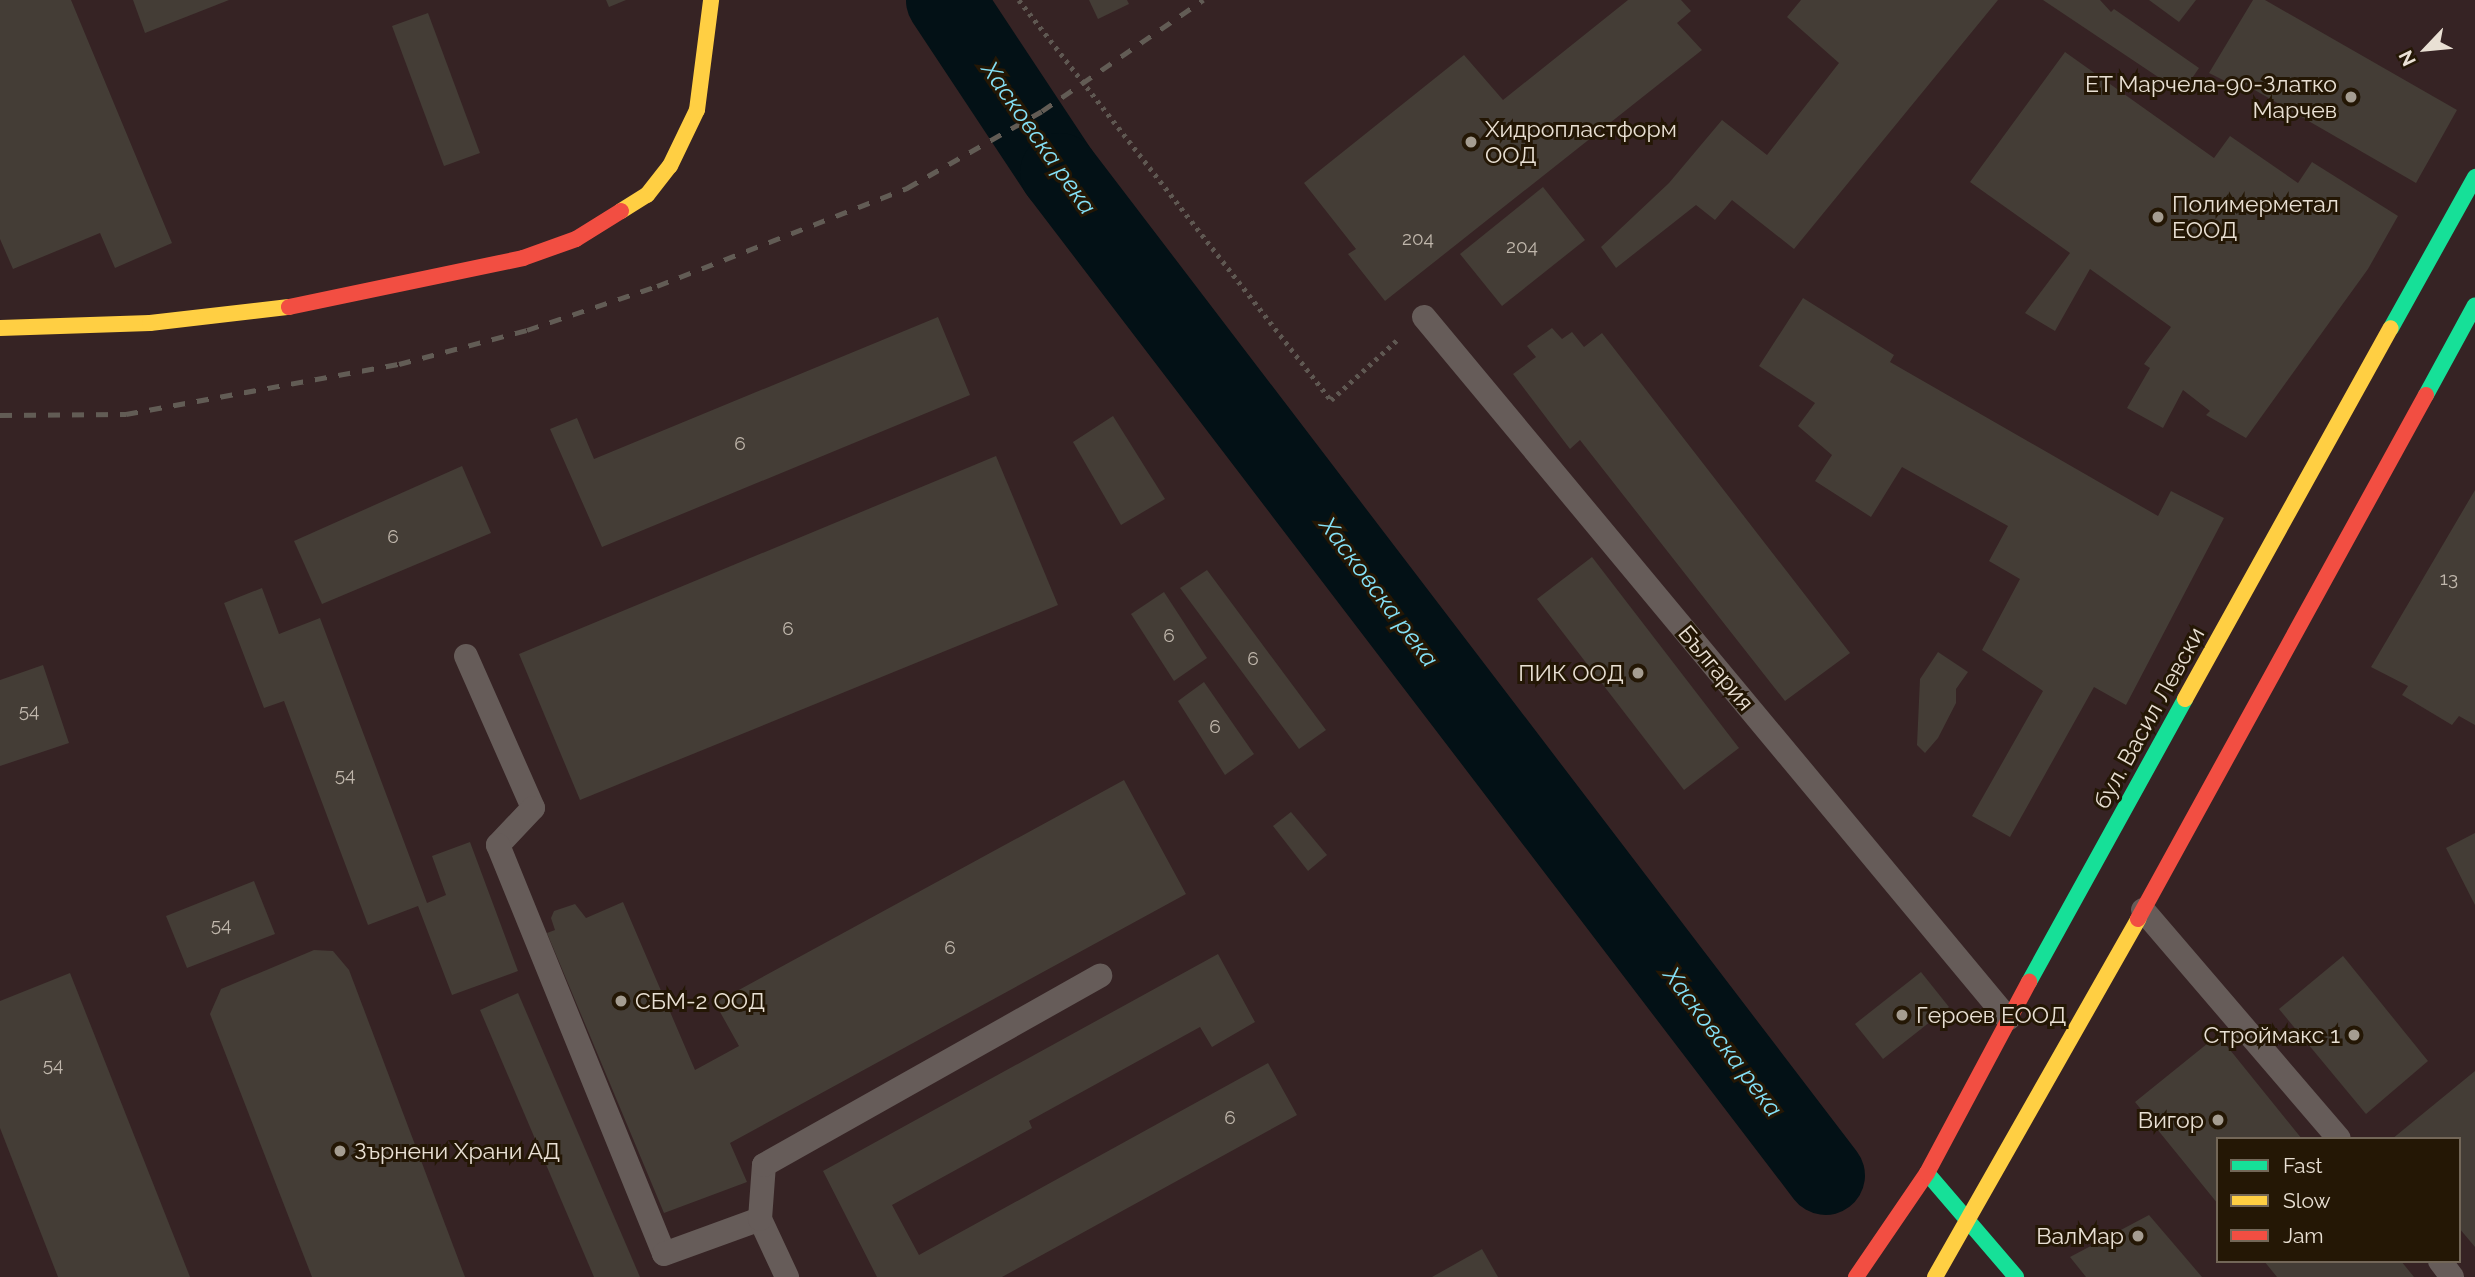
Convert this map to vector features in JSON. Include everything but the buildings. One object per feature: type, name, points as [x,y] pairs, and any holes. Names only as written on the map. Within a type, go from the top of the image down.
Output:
[{"type":"main road","points":[[0,328],[150,323],[256,313],[447,276],[523,258],[576,239],[647,195],[670,166],[697,110],[711,0]]},
{"type":"main road","name":"бул. Васил Левски","points":[[1856,1277],[1927,1173],[2008,1019],[2475,177]]},
{"type":"main road","points":[[1936,1277],[2143,910],[2475,305]]},
{"type":"main road","points":[[1927,1173],[2016,1277]]},
{"type":"lane","name":"България","points":[[1424,317],[2008,1019]]},
{"type":"lane","points":[[466,656],[533,808],[498,845],[663,1254],[760,1219]]},
{"type":"lane","points":[[2143,910],[2337,1137]]},
{"type":"lane","points":[[787,1277],[760,1219],[764,1165],[1100,976]]},
{"type":"path","points":[[1019,0],[1331,400],[1424,317]]},
{"type":"shaded area","points":[[0,0],[2475,0],[2475,1277],[0,1277]]},
{"type":"waterway","name":"Хасковска река","points":[[945,0],[1059,172],[1825,1175]]},
{"type":"railway","points":[[0,415],[126,414],[399,364],[527,330],[657,286],[907,188],[1042,111],[1203,0]]},
{"type":"traffic: fast","points":[[2391,328],[2475,177]]},
{"type":"traffic: fast","points":[[2426,395],[2475,305]]},
{"type":"traffic: fast","points":[[2029,982],[2185,699]]},
{"type":"traffic: fast","points":[[1927,1173],[2016,1277]]},
{"type":"traffic: slow","points":[[621,211],[647,195],[670,166],[697,110],[711,0]]},
{"type":"traffic: slow","points":[[0,328],[150,323],[289,307]]},
{"type":"traffic: slow","points":[[2185,699],[2391,328]]},
{"type":"traffic: slow","points":[[1935,1277],[2138,919]]},
{"type":"traffic: jam","points":[[289,307],[523,258],[576,239],[621,211]]},
{"type":"traffic: jam","points":[[2138,919],[2426,395]]},
{"type":"traffic: jam","points":[[1856,1277],[1927,1173],[2029,982]]},
{"type":"place","name":"ЕТ Марчела-90-Златко Марчев","points":[[2351,97]]},
{"type":"place","name":"Хидропластформ ООД","points":[[1471,142]]},
{"type":"place","name":"Полимерметал ЕООД","points":[[2158,217]]},
{"type":"place","name":"ПИК ООД","points":[[1638,673]]},
{"type":"place","name":"СБМ-2 ООД","points":[[621,1001]]},
{"type":"place","name":"Героев ЕООД","points":[[1902,1015]]},
{"type":"place","name":"Строймакс 1","points":[[2354,1035]]},
{"type":"place","name":"Вигор","points":[[2218,1120]]},
{"type":"place","name":"Зърнени Храни АД","points":[[340,1151]]},
{"type":"place","name":"ВалМар","points":[[2138,1236]]}]
